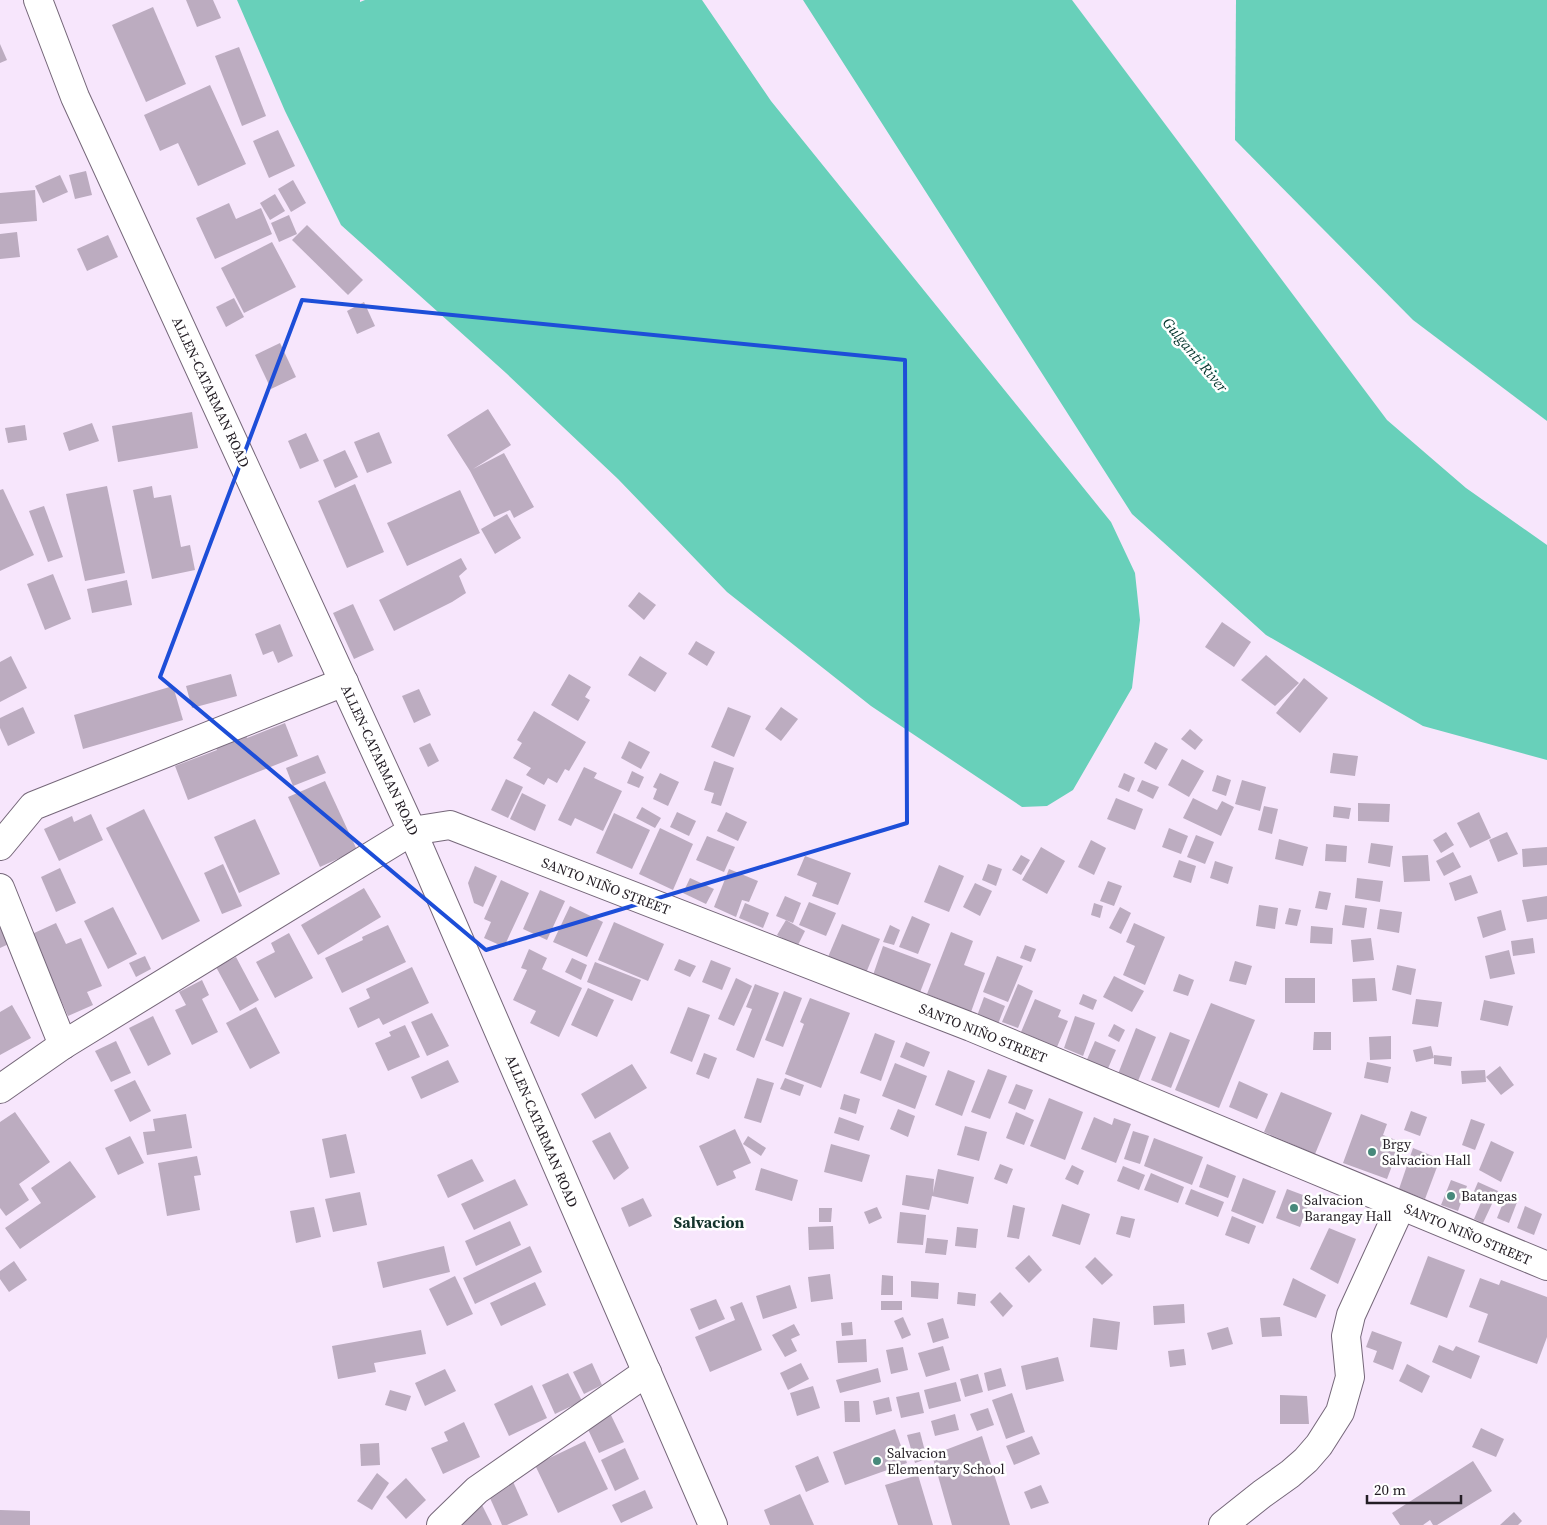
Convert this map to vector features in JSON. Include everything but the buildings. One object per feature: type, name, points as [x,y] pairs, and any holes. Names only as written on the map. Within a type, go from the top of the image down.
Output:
[{"type":"street","name":"ALLEN-CATARMAN ROAD","points":[[38,0],[76,97],[412,831],[713,1525]]},
{"type":"street","points":[[0,846],[33,806],[344,682]]},
{"type":"street","name":"SANTO NIÑO STREET","points":[[412,831],[450,825],[971,1027],[1547,1266]]},
{"type":"street","points":[[0,1089],[63,1044],[412,831]]},
{"type":"street","points":[[0,888],[63,1044]]},
{"type":"street","points":[[1224,1525],[1306,1460],[1319,1445],[1340,1412],[1350,1377],[1346,1336],[1351,1315],[1401,1206]]},
{"type":"street","points":[[441,1525],[476,1490],[647,1372]]},
{"type":"highlighted area","points":[[302,300],[905,360],[907,823],[486,950],[160,677]]},
{"type":"water","points":[[237,0],[360,0],[360,2],[365,0],[702,0],[771,101],[1111,522],[1135,573],[1140,620],[1132,688],[1073,790],[1047,806],[1022,807],[871,706],[727,592],[618,479],[506,373],[341,225],[285,111]]},
{"type":"water","name":"Gulganti River","points":[[803,0],[1072,0],[1387,420],[1466,488],[1547,545],[1547,760],[1423,726],[1266,635],[1132,514]]},
{"type":"water","points":[[1236,0],[1547,0],[1547,421],[1413,320],[1235,140]]},
{"type":"place","name":"Brgy Salvacion Hall","points":[[1372,1152]]},
{"type":"place","name":"Batangas","points":[[1451,1196]]},
{"type":"place","name":"Salvacion Barangay Hall","points":[[1294,1208]]},
{"type":"place","name":"Salvacion Elementary School","points":[[877,1461]]},
{"type":"district","name":"Salvacion","points":[[709,1222]]}]
